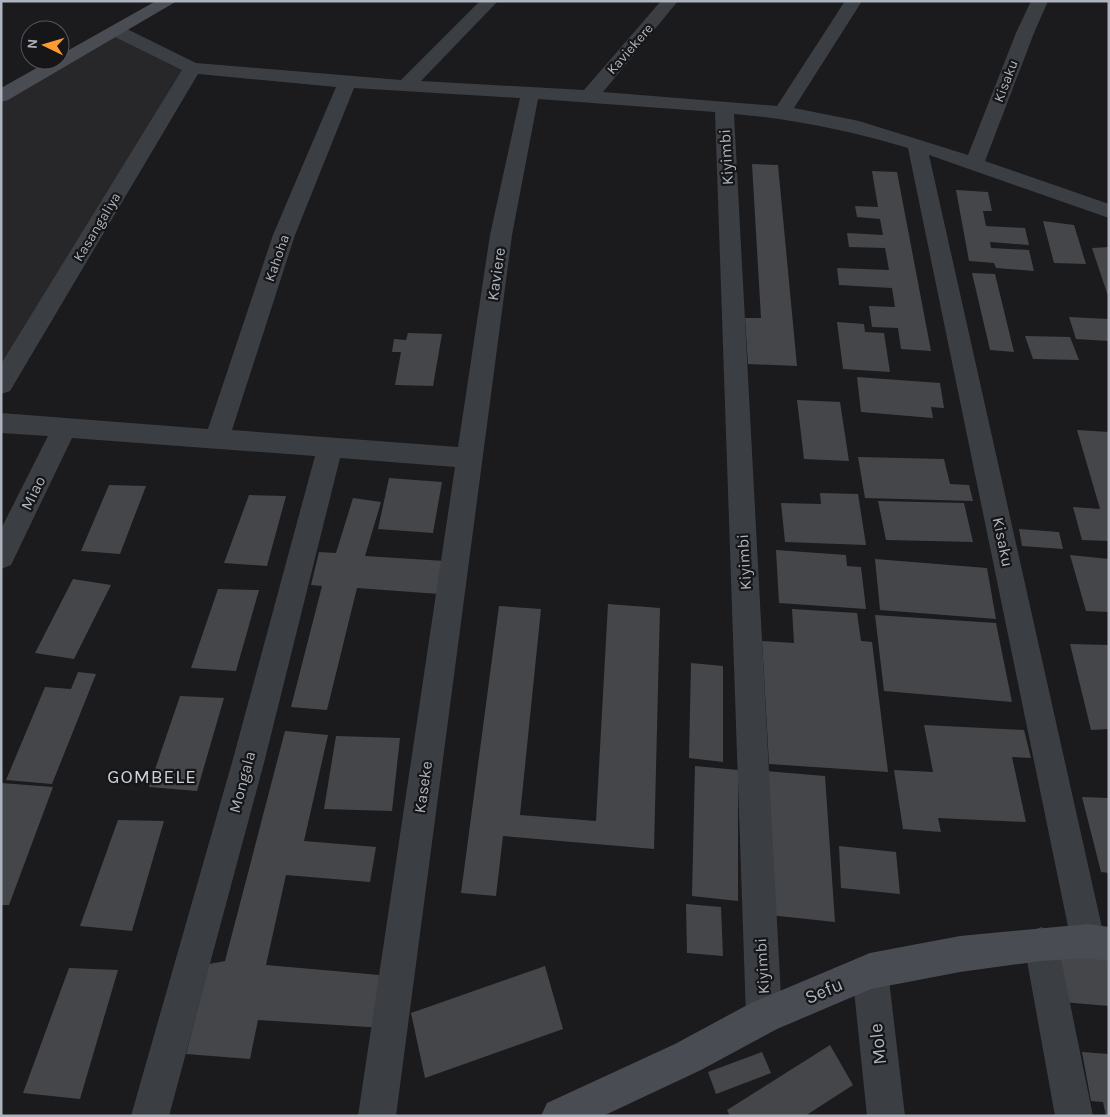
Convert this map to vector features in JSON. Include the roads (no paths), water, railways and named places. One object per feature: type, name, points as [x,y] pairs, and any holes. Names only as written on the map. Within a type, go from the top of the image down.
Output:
[{"type":"street","points":[[1,96],[169,1]]},
{"type":"street","points":[[406,85],[490,1]]},
{"type":"street","name":"Kaviekere","points":[[589,96],[670,1]]},
{"type":"street","points":[[782,112],[854,1]]},
{"type":"street","name":"Kisaku","points":[[975,162],[1025,34],[1040,1]]},
{"type":"street","points":[[117,31],[192,68],[346,82],[589,96],[782,112],[852,125],[918,144],[975,162],[1109,211]]},
{"type":"street","name":"Kasangaliya","points":[[1,385],[192,68]]},
{"type":"street","name":"Kahoha","points":[[217,438],[284,235],[346,82]]},
{"type":"street","name":"Kaviere","points":[[470,458],[502,235],[530,93]]},
{"type":"street","name":"Kiyimbi","points":[[724,107],[764,1016]]},
{"type":"street","name":"Kisaku","points":[[918,144],[1098,942]]},
{"type":"street","points":[[1,423],[470,458]]},
{"type":"street","name":"Miao","points":[[1,557],[64,429]]},
{"type":"street","name":"Mongala","points":[[150,1116],[246,768],[330,447]]},
{"type":"street","name":"Kaseke","points":[[377,1116],[470,458]]},
{"type":"street","name":"Sefu","points":[[560,1116],[688,1057],[764,1016],[870,971],[960,954],[1041,944],[1098,942]]},
{"type":"street","points":[[1041,944],[1074,1116]]},
{"type":"street","name":"Mole","points":[[870,971],[886,1116]]},
{"type":"district","name":"GOMBELE","points":[[152,777]]}]
